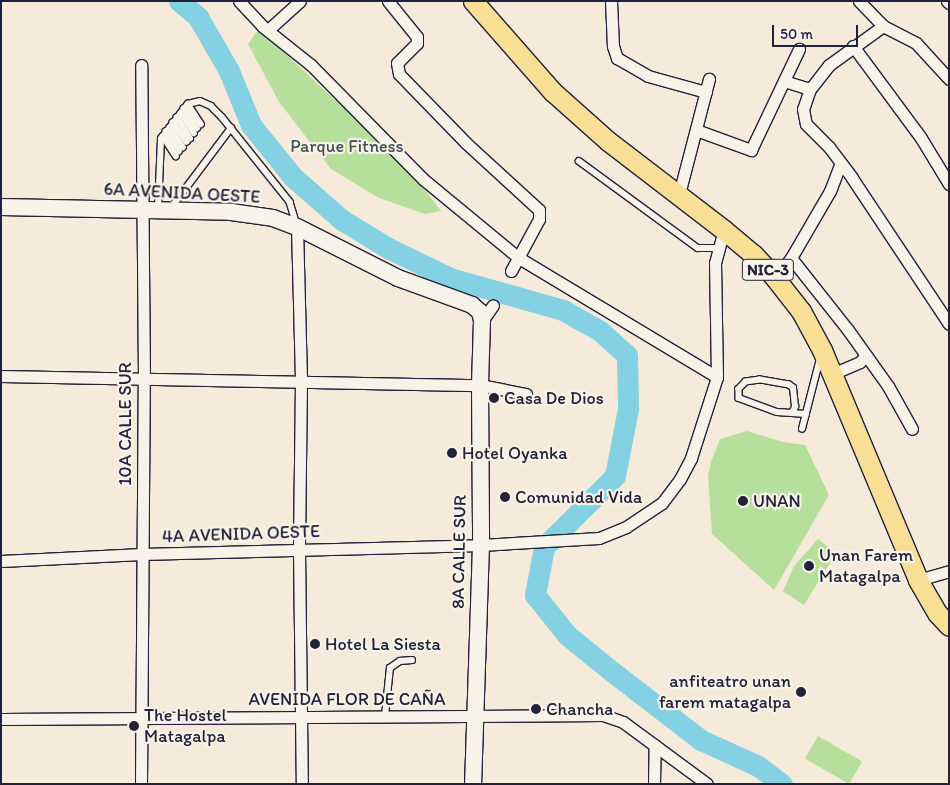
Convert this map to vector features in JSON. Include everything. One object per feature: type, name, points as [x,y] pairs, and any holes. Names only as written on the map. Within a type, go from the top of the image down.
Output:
[{"type":"main road","name":"NIC-3","points":[[473,1],[554,92],[608,141],[679,194],[752,254],[775,278],[801,311],[822,350],[918,580],[938,614],[949,626]]},
{"type":"street","points":[[239,1],[268,30],[311,65],[423,179],[519,258],[717,377]]},
{"type":"street","points":[[268,30],[300,1]]},
{"type":"street","points":[[388,1],[417,37],[417,43],[397,63],[399,74],[466,143],[540,210],[539,220],[511,271]]},
{"type":"street","points":[[611,1],[613,46],[617,58],[648,76],[706,92]]},
{"type":"street","points":[[859,1],[883,26],[916,43],[949,80]]},
{"type":"street","points":[[883,26],[829,65],[810,89],[803,109],[806,124],[842,163],[949,324]]},
{"type":"street","points":[[853,46],[921,138],[949,184]]},
{"type":"street","points":[[696,130],[751,150],[799,49]]},
{"type":"street","name":"10A CALLE SUR","points":[[141,65],[156,210],[144,378],[141,784]]},
{"type":"street","points":[[679,194],[709,79]]},
{"type":"street","points":[[784,81],[810,89]]},
{"type":"street","points":[[775,278],[791,258],[830,191],[842,163]]},
{"type":"street","name":"6A AVENIDA OESTE","points":[[1,207],[231,212],[273,218],[298,227],[398,278],[472,306],[480,312],[482,321]]},
{"type":"street","points":[[298,227],[301,381],[299,550],[302,784]]},
{"type":"street","name":"4A AVENIDA OESTE","points":[[1,561],[142,554],[522,543],[599,538],[626,527],[662,503],[680,479],[692,458],[717,377],[715,264],[724,230]]},
{"type":"street","points":[[791,258],[888,386],[912,429]]},
{"type":"street","points":[[482,321],[493,305]]},
{"type":"street","name":"8A CALLE SUR","points":[[473,784],[481,545],[480,385],[482,321]]},
{"type":"street","points":[[832,374],[860,362],[866,355]]},
{"type":"street","points":[[1,376],[480,385],[526,394]]},
{"type":"street","points":[[918,580],[949,571]]},
{"type":"street","name":"AVENIDA FLOR DE CAÑA","points":[[1,719],[603,715],[623,722],[707,784]]},
{"type":"street","points":[[654,784],[655,745]]},
{"type":"lane","points":[[156,210],[161,138],[175,120],[200,102],[210,106],[231,128],[290,202],[298,227]]},
{"type":"lane","points":[[175,120],[188,140]]},
{"type":"lane","points":[[175,120],[188,140]]},
{"type":"lane","points":[[175,120],[188,140]]},
{"type":"lane","points":[[175,120],[188,140]]},
{"type":"lane","points":[[156,210],[231,128]]},
{"type":"lane","points":[[579,161],[698,248],[719,248]]},
{"type":"lane","points":[[802,429],[822,350]]},
{"type":"lane","points":[[792,413],[794,407],[793,388],[789,385],[760,380],[746,382],[739,389],[739,398],[777,412],[806,414]]},
{"type":"lane","points":[[385,716],[390,668],[400,661],[412,660]]},
{"type":"green space","name":"Parque Fitness","points":[[259,29],[365,128],[422,186],[441,211],[425,214],[379,198],[331,169],[279,102],[248,44]]},
{"type":"green space","points":[[747,431],[783,442],[805,445],[829,495],[774,590],[712,534],[708,475],[711,462],[720,439]]},
{"type":"green space","points":[[818,539],[836,553],[804,605],[783,591],[794,566]]},
{"type":"green space","points":[[818,736],[862,762],[849,784],[805,759]]},
{"type":"waterway","points":[[179,1],[198,17],[229,71],[251,125],[293,177],[342,220],[388,248],[450,278],[563,310],[600,331],[627,355],[628,409],[615,476],[544,547],[535,595],[567,635],[701,740],[758,766],[782,784]]},
{"type":"place","name":"Casa De Dios","points":[[494,398]]},
{"type":"place","name":"Hotel Oyanka","points":[[452,453]]},
{"type":"place","name":"Comunidad Vida","points":[[505,497]]},
{"type":"place","name":"UNAN","points":[[743,501]]},
{"type":"place","name":"Unan Farem Matagalpa","points":[[809,566]]},
{"type":"place","name":"Hotel La Siesta","points":[[315,644]]},
{"type":"place","name":"anfiteatro unan farem matagalpa","points":[[801,692]]},
{"type":"place","name":"Chancha","points":[[536,709]]},
{"type":"place","name":"The Hostel Matagalpa","points":[[134,726]]}]
